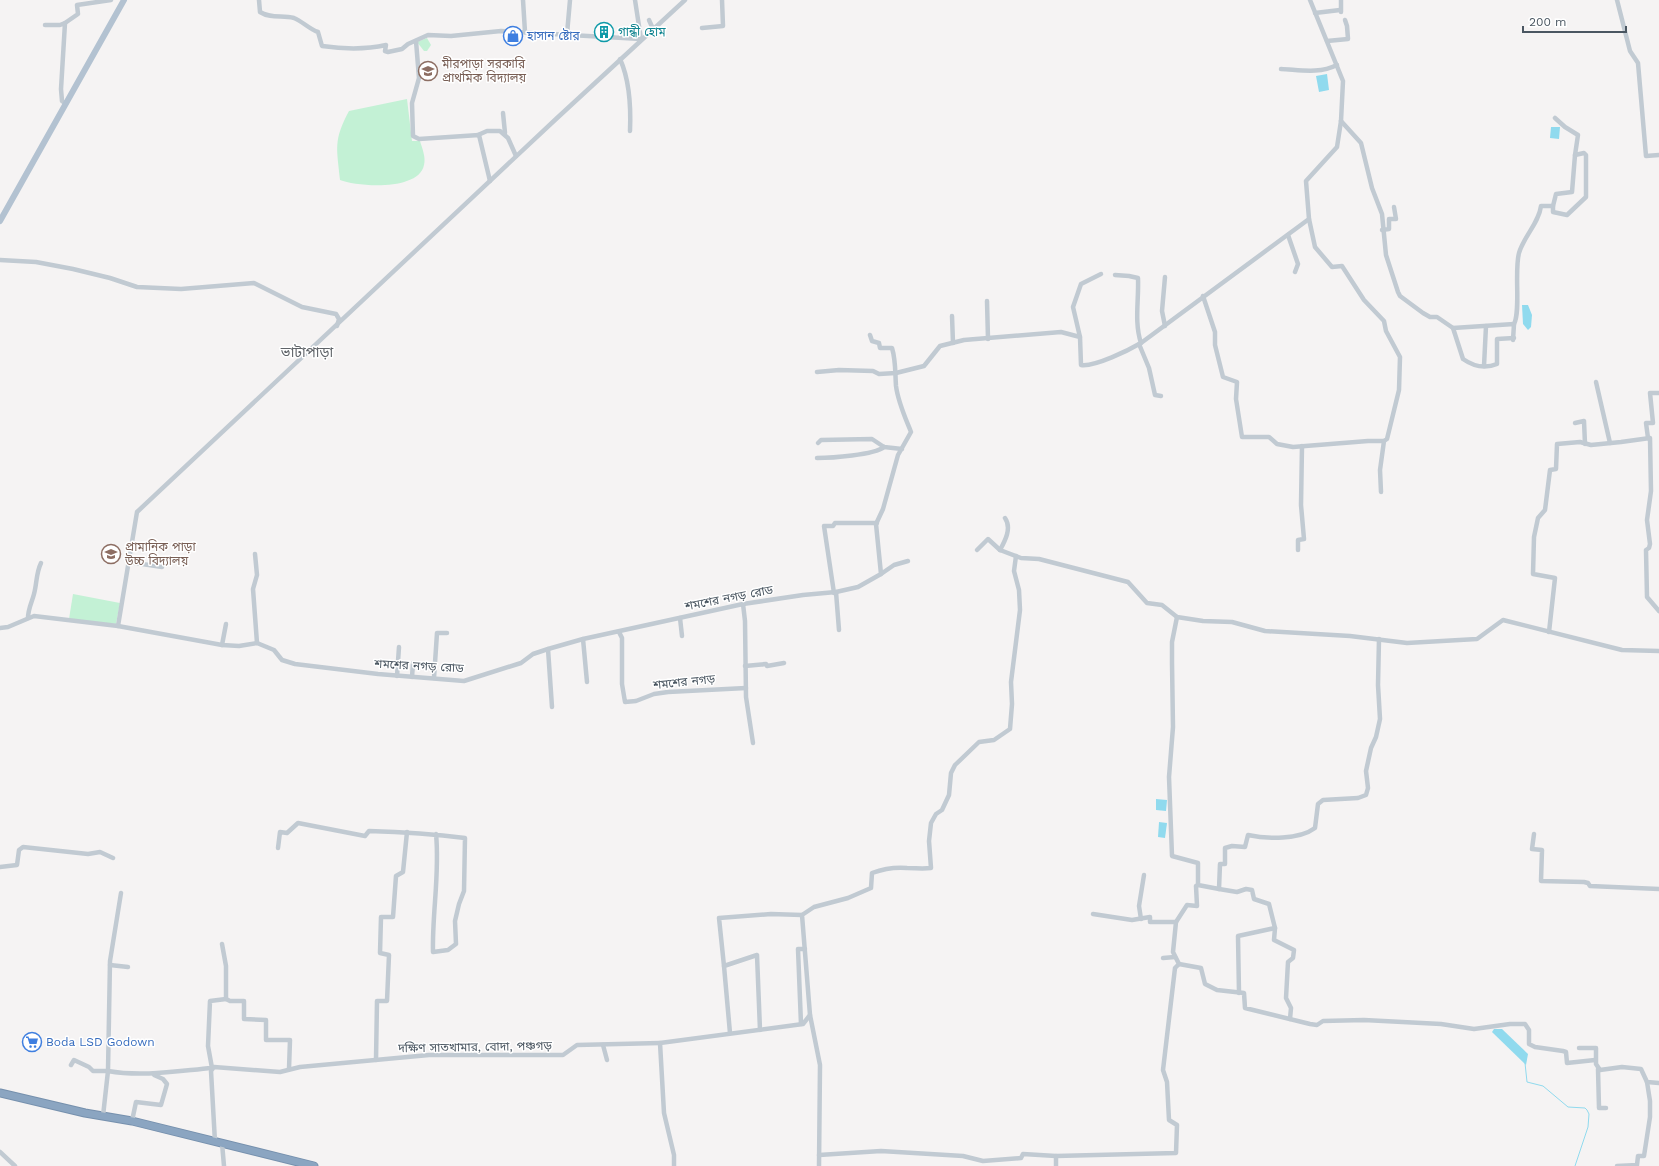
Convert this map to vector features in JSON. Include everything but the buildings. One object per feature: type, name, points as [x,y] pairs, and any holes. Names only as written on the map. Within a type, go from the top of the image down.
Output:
[{"type":"highway","points":[[0,1093],[132,1121],[314,1166]]},
{"type":"main road","points":[[0,221],[124,0]]},
{"type":"street","points":[[45,25],[60,25],[65,23],[78,14],[77,5],[110,0]]},
{"type":"street","points":[[259,0],[260,12],[267,16],[295,18],[308,28],[318,32],[322,46],[339,49],[368,48],[386,45],[386,51],[388,52],[402,50],[408,44],[428,35],[451,36],[501,31],[641,39]]},
{"type":"street","points":[[523,0],[525,32]]},
{"type":"street","points":[[567,34],[570,0]]},
{"type":"street","points":[[635,0],[641,39]]},
{"type":"street","points":[[118,626],[127,560],[137,512],[653,29],[660,20],[685,0]]},
{"type":"street","points":[[702,28],[722,26],[722,0]]},
{"type":"street","points":[[1310,0],[1343,81],[1341,121],[1337,147],[1306,181],[1312,238],[1315,246],[1332,267],[1337,265],[1342,266],[1364,300],[1384,320],[1386,331],[1400,357],[1399,390],[1387,439],[1384,442],[1380,470],[1381,492]]},
{"type":"street","points":[[1316,13],[1340,11],[1340,0]]},
{"type":"street","points":[[1617,0],[1630,51],[1638,63],[1646,156],[1659,155]]},
{"type":"street","points":[[649,20],[653,29]]},
{"type":"street","points":[[1327,41],[1348,39],[1345,20]]},
{"type":"street","points":[[65,23],[61,90],[62,101],[66,104]]},
{"type":"street","points":[[416,41],[419,78],[412,103],[413,136],[418,139],[478,135],[484,131],[496,130],[505,133]]},
{"type":"street","points":[[620,59],[625,73],[629,96],[630,131]]},
{"type":"street","points":[[1281,68],[1313,71],[1326,69],[1337,65]]},
{"type":"street","points":[[503,114],[505,133],[516,156]]},
{"type":"street","points":[[1555,118],[1565,127],[1578,135],[1575,154],[1572,192],[1556,194],[1553,212],[1567,215],[1586,197],[1586,155],[1584,153],[1575,154]]},
{"type":"street","points":[[1341,121],[1360,143],[1372,188],[1382,214],[1382,230],[1386,255],[1400,296],[1423,313],[1437,317],[1453,328],[1514,324]]},
{"type":"street","points":[[478,135],[490,181]]},
{"type":"street","points":[[1453,328],[1462,358],[1475,366],[1497,364],[1497,339],[1514,339],[1519,254],[1526,235],[1540,215],[1541,206],[1553,206]]},
{"type":"street","points":[[1382,230],[1389,229],[1389,219],[1396,218],[1394,207]]},
{"type":"street","points":[[1102,274],[1081,284],[1074,302],[1073,313],[1080,337],[1081,366],[1105,360],[1140,344],[1309,219]]},
{"type":"street","points":[[1288,234],[1298,264],[1295,272]]},
{"type":"street","points":[[0,260],[36,262],[73,269],[110,278],[137,287],[181,289],[254,284],[302,307],[336,314],[339,319],[337,326]]},
{"type":"street","points":[[1115,275],[1138,278],[1139,296],[1137,315],[1140,344],[1149,368],[1155,396],[1161,396]]},
{"type":"street","points":[[1165,277],[1162,311],[1165,326]]},
{"type":"street","points":[[1203,296],[1215,332],[1215,345],[1223,377],[1237,382],[1236,399],[1242,438],[1269,437],[1277,444],[1293,447],[1368,441],[1384,442]]},
{"type":"street","points":[[987,301],[988,339]]},
{"type":"street","points":[[952,316],[953,342]]},
{"type":"street","points":[[1484,366],[1486,326]]},
{"type":"street","points":[[817,372],[839,370],[873,372],[879,374],[896,373],[924,366],[940,346],[964,340],[1061,332],[1080,337]]},
{"type":"street","points":[[870,335],[872,341],[879,343],[880,348],[892,348],[896,361],[898,399],[911,432],[898,455],[883,509],[877,523],[876,529],[880,574]]},
{"type":"street","points":[[1596,382],[1610,443]]},
{"type":"street","points":[[1659,393],[1650,393],[1653,423],[1646,423],[1648,438],[1650,438],[1651,491],[1647,520],[1650,544],[1649,548],[1646,550],[1647,597],[1659,611]]},
{"type":"street","points":[[1575,423],[1584,421],[1585,444]]},
{"type":"street","points":[[1549,632],[1555,578],[1533,574],[1534,537],[1538,518],[1545,510],[1550,470],[1556,469],[1557,444],[1580,442],[1585,444],[1610,443],[1648,438]]},
{"type":"street","points":[[818,443],[821,440],[872,439],[884,447],[902,449]]},
{"type":"street","points":[[1298,550],[1298,540],[1304,540],[1301,505],[1302,446]]},
{"type":"street","points":[[817,458],[834,458],[874,451],[884,447]]},
{"type":"street","points":[[1000,550],[1006,539],[1008,522],[1005,518]]},
{"type":"street","points":[[839,630],[835,592],[824,526],[833,526],[835,524],[877,523]]},
{"type":"street","points":[[977,550],[988,539],[1000,550],[1016,556],[1039,559],[1128,582],[1147,603],[1162,605],[1177,616],[1203,622],[1232,622],[1265,631],[1350,636],[1407,643],[1477,639],[1503,620],[1622,650],[1659,651]]},
{"type":"street","points":[[0,628],[8,627],[34,616],[118,626],[222,645],[239,646],[257,643],[253,590],[257,575],[255,554]]},
{"type":"street","points":[[730,1033],[719,918],[771,914],[802,915],[814,907],[848,898],[871,888],[872,873],[882,870],[907,867],[919,869],[930,868],[929,841],[931,824],[936,814],[942,810],[949,796],[951,773],[955,765],[979,742],[994,740],[1010,729],[1012,704],[1011,682],[1020,610],[1019,590],[1014,571],[1016,556]]},
{"type":"street","points":[[127,560],[162,567]]},
{"type":"street","name":"শমশের নগড় রোড","points":[[257,643],[274,650],[282,660],[295,664],[398,676],[464,681],[521,663],[533,654],[583,639],[743,604],[835,592],[858,587],[894,565],[908,561]]},
{"type":"street","points":[[28,618],[28,609],[34,591],[37,570],[41,563]]},
{"type":"street","points":[[743,604],[745,621],[746,688],[753,743]]},
{"type":"street","points":[[1177,616],[1172,642],[1173,727],[1169,777],[1172,856],[1198,863],[1198,885],[1196,886],[1197,906],[1187,905],[1176,922],[1173,952],[1179,964],[1201,968],[1205,984],[1213,989],[1244,993],[1245,1008],[1290,1019],[1317,1025],[1323,1021],[1364,1020],[1441,1024],[1474,1029],[1510,1024],[1525,1024],[1529,1030],[1529,1044],[1563,1050],[1566,1052],[1567,1063],[1595,1060]]},
{"type":"street","points":[[680,618],[682,636]]},
{"type":"street","points":[[222,645],[226,624]]},
{"type":"street","name":"শমশের নগড়","points":[[619,632],[622,638],[622,684],[625,702],[636,701],[654,694],[714,688],[746,688]]},
{"type":"street","points":[[434,678],[437,633],[447,634]]},
{"type":"street","points":[[583,639],[587,682]]},
{"type":"street","points":[[1219,889],[1220,864],[1225,864],[1225,848],[1232,846],[1245,847],[1248,835],[1259,838],[1298,835],[1311,831],[1315,828],[1318,804],[1323,800],[1358,798],[1366,795],[1368,788],[1366,771],[1370,748],[1376,737],[1380,719],[1378,639]]},
{"type":"street","points":[[398,676],[400,647]]},
{"type":"street","points":[[548,649],[552,707]]},
{"type":"street","points":[[412,677],[413,663]]},
{"type":"street","points":[[745,666],[766,664],[767,666],[784,663]]},
{"type":"street","points":[[278,848],[280,832],[287,833],[298,822],[365,836],[369,830],[436,834],[465,838],[466,862],[464,891],[459,904],[456,921],[456,944],[448,950],[432,952],[432,926],[438,854],[436,834]]},
{"type":"street","points":[[376,1060],[377,1001],[387,1001],[389,955],[380,953],[381,917],[393,917],[396,876],[403,872],[406,832]]},
{"type":"street","points":[[1534,834],[1532,849],[1542,850],[1541,881],[1584,882],[1588,883],[1590,886],[1659,888]]},
{"type":"street","points":[[0,867],[17,865],[19,850],[23,847],[88,854],[100,852],[113,858]]},
{"type":"street","points":[[1141,919],[1139,906],[1144,875]]},
{"type":"street","points":[[1198,885],[1237,892],[1246,889],[1252,890],[1254,900],[1269,904],[1275,928],[1274,940],[1294,950],[1293,958],[1288,962],[1286,998],[1291,1008],[1290,1019]]},
{"type":"street","points":[[103,1116],[108,1071],[110,965],[121,893]]},
{"type":"street","points":[[1093,914],[1132,920],[1150,917],[1150,922],[1176,922]]},
{"type":"street","points":[[802,915],[810,1015],[820,1065],[821,1101],[819,1166]]},
{"type":"street","points":[[1239,993],[1238,936],[1275,928]]},
{"type":"street","points":[[222,944],[226,966],[226,999]]},
{"type":"street","points":[[800,1024],[798,949],[805,949]]},
{"type":"street","points":[[724,966],[757,955],[760,1030]]},
{"type":"street","points":[[1164,958],[1175,957]]},
{"type":"street","points":[[819,1155],[881,1151],[963,1156],[983,1162],[1021,1158],[1023,1154],[1056,1156],[1176,1153],[1177,1125],[1169,1120],[1167,1082],[1163,1070],[1175,968],[1179,964]]},
{"type":"street","points":[[110,965],[128,967]]},
{"type":"street","points":[[224,1166],[219,1143],[212,1068],[208,1046],[210,1001],[226,999],[230,1001],[244,1001],[244,1019],[266,1020],[266,1040],[290,1040],[289,1069]]},
{"type":"street","points":[[800,1024],[810,1015]]},
{"type":"street","name":"দক্ষিণ সাতখামার, বোদা, পঞ্চগড়","points":[[71,1065],[74,1060],[89,1067],[93,1071],[108,1071],[127,1074],[212,1068],[280,1072],[289,1069],[429,1055],[563,1055],[576,1045],[660,1043],[800,1024]]},
{"type":"street","points":[[660,1043],[664,1113],[674,1155],[674,1166]]},
{"type":"street","points":[[604,1045],[607,1060]]},
{"type":"street","points":[[1579,1048],[1596,1048],[1595,1060],[1598,1069],[1599,1108],[1606,1108]]},
{"type":"street","points":[[1598,1069],[1622,1067],[1641,1069],[1650,1100],[1650,1117],[1644,1156],[1638,1156],[1637,1165],[1617,1166]]},
{"type":"street","points":[[132,1121],[136,1102],[161,1105],[167,1084],[163,1079],[154,1075]]},
{"type":"street","points":[[1646,1082],[1659,1083]]},
{"type":"street","points":[[0,1152],[14,1166]]},
{"type":"street","points":[[1056,1156],[1056,1166]]},
{"type":"green space","points":[[427,38],[431,45],[427,51],[424,51],[417,42]]},
{"type":"green space","points":[[407,99],[412,141],[420,141],[424,156],[424,165],[420,173],[411,179],[400,183],[387,185],[360,184],[340,180],[337,145],[340,130],[349,111]]},
{"type":"green space","points":[[73,594],[120,603],[116,624],[69,619]]},
{"type":"water","points":[[1327,74],[1329,90],[1319,92],[1316,76]]},
{"type":"water","points":[[1551,127],[1560,127],[1559,139],[1550,138]]},
{"type":"water","points":[[1522,305],[1528,305],[1532,315],[1531,327],[1528,330],[1523,324]]},
{"type":"water","points":[[1156,799],[1167,800],[1166,811],[1156,810]]},
{"type":"water","points":[[1159,822],[1167,823],[1165,838],[1158,837]]},
{"type":"water","points":[[1494,1029],[1502,1029],[1528,1054],[1526,1065],[1492,1032]]},
{"type":"waterway","points":[[1525,1063],[1527,1082],[1543,1086],[1568,1107],[1585,1108],[1589,1114],[1588,1127],[1575,1166]]},
{"type":"place","name":"গান্ধী হোম","points":[[604,32]]},
{"type":"place","name":"হাসান ষ্টোর","points":[[513,36]]},
{"type":"place","name":"মীরপাড়া সরকারি প্রাথমিক বিদ্যালয়","points":[[428,71]]},
{"type":"place","name":"প্রামানিক পাড়া উচ্চ বিদ্যালয়","points":[[111,554]]},
{"type":"place","name":"Boda LSD Godown","points":[[32,1042]]},
{"type":"district","name":"ভাটাপাড়া","points":[[307,352]]}]
